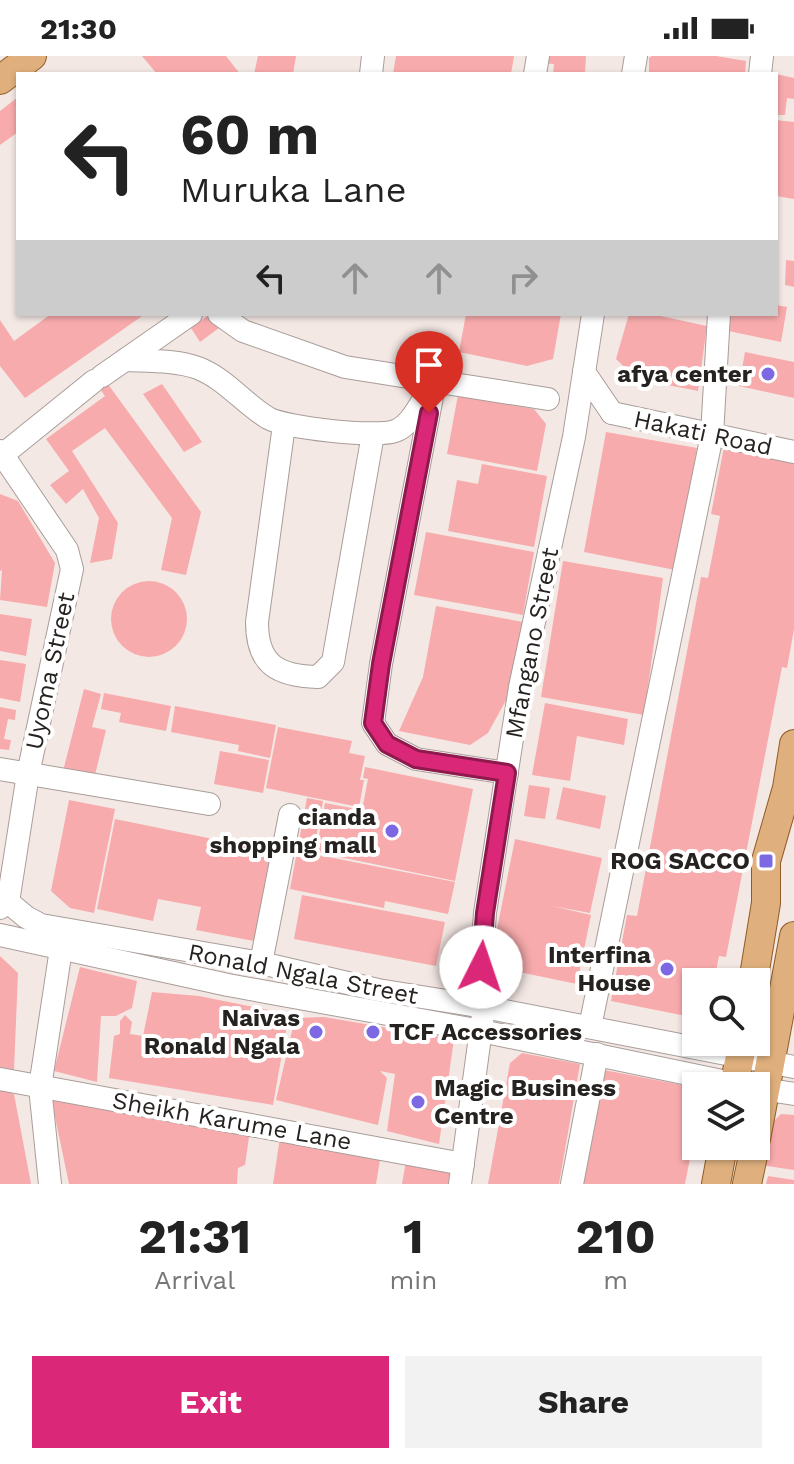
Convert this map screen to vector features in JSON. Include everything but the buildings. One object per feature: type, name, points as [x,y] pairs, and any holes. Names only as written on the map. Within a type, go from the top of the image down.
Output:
[{"type":"main road","points":[[0,80],[18,61]]},
{"type":"main road","points":[[755,968],[766,903],[766,861],[787,788],[794,744]]},
{"type":"main road","points":[[783,1064],[794,936]]},
{"type":"main road","points":[[716,1184],[720,1160]]},
{"type":"main road","points":[[747,1184],[752,1160]]},
{"type":"street","points":[[1,454],[98,378],[188,316]]},
{"type":"street","points":[[222,316],[243,331],[345,367],[548,399],[584,372]]},
{"type":"street","points":[[548,399],[574,437],[612,413],[584,372],[593,316]]},
{"type":"street","points":[[590,1027],[712,435],[719,316]]},
{"type":"street","points":[[125,360],[199,368],[270,419],[284,425],[373,434],[394,432],[406,425],[435,381]]},
{"type":"street","name":"Mfangano Street","points":[[462,1174],[484,1007],[481,967],[485,913],[520,687],[574,437],[584,372]]},
{"type":"street","points":[[435,381],[381,664],[373,723],[387,744],[416,759],[507,773]]},
{"type":"street","name":"Hakati Road","points":[[612,413],[794,452]]},
{"type":"street","points":[[284,425],[257,622],[257,644],[266,660],[298,676],[318,677],[333,662],[373,434]]},
{"type":"street","name":"Uyoma Street","points":[[1,454],[67,550],[72,569],[28,774],[4,905]]},
{"type":"street","points":[[0,769],[209,804]]},
{"type":"street","points":[[261,963],[290,815]]},
{"type":"street","name":"Ronald Ngala Street","points":[[4,905],[41,925],[261,963],[378,990],[682,1040]]},
{"type":"street","name":"Ronald Ngala Street","points":[[0,935],[228,985],[481,1031],[682,1073]]},
{"type":"street","points":[[50,1184],[40,1087],[61,949]]},
{"type":"street","points":[[572,1184],[597,1054]]},
{"type":"street","name":"Ronald Ngala Street","points":[[762,1056],[783,1064]]},
{"type":"street","name":"Sheikh Karume Lane","points":[[0,1079],[462,1174]]},
{"type":"street","name":"Ronald Ngala Street","points":[[770,1090],[794,1094]]},
{"type":"place","name":"afya center","points":[[768,374]]},
{"type":"place","name":"cianda shopping mall","points":[[392,831]]},
{"type":"place","name":"ROG SACCO","points":[[766,861]]},
{"type":"place","name":"Interfina House","points":[[667,969]]},
{"type":"place","name":"Naivas Ronald Ngala","points":[[316,1032]]},
{"type":"place","name":"TCF Accessories","points":[[373,1032]]},
{"type":"place","name":"Magic Business Centre","points":[[418,1102]]},
{"type":"route","points":[[429,413],[381,664],[373,723],[387,744],[416,759],[507,773],[485,913],[481,967]]}]
